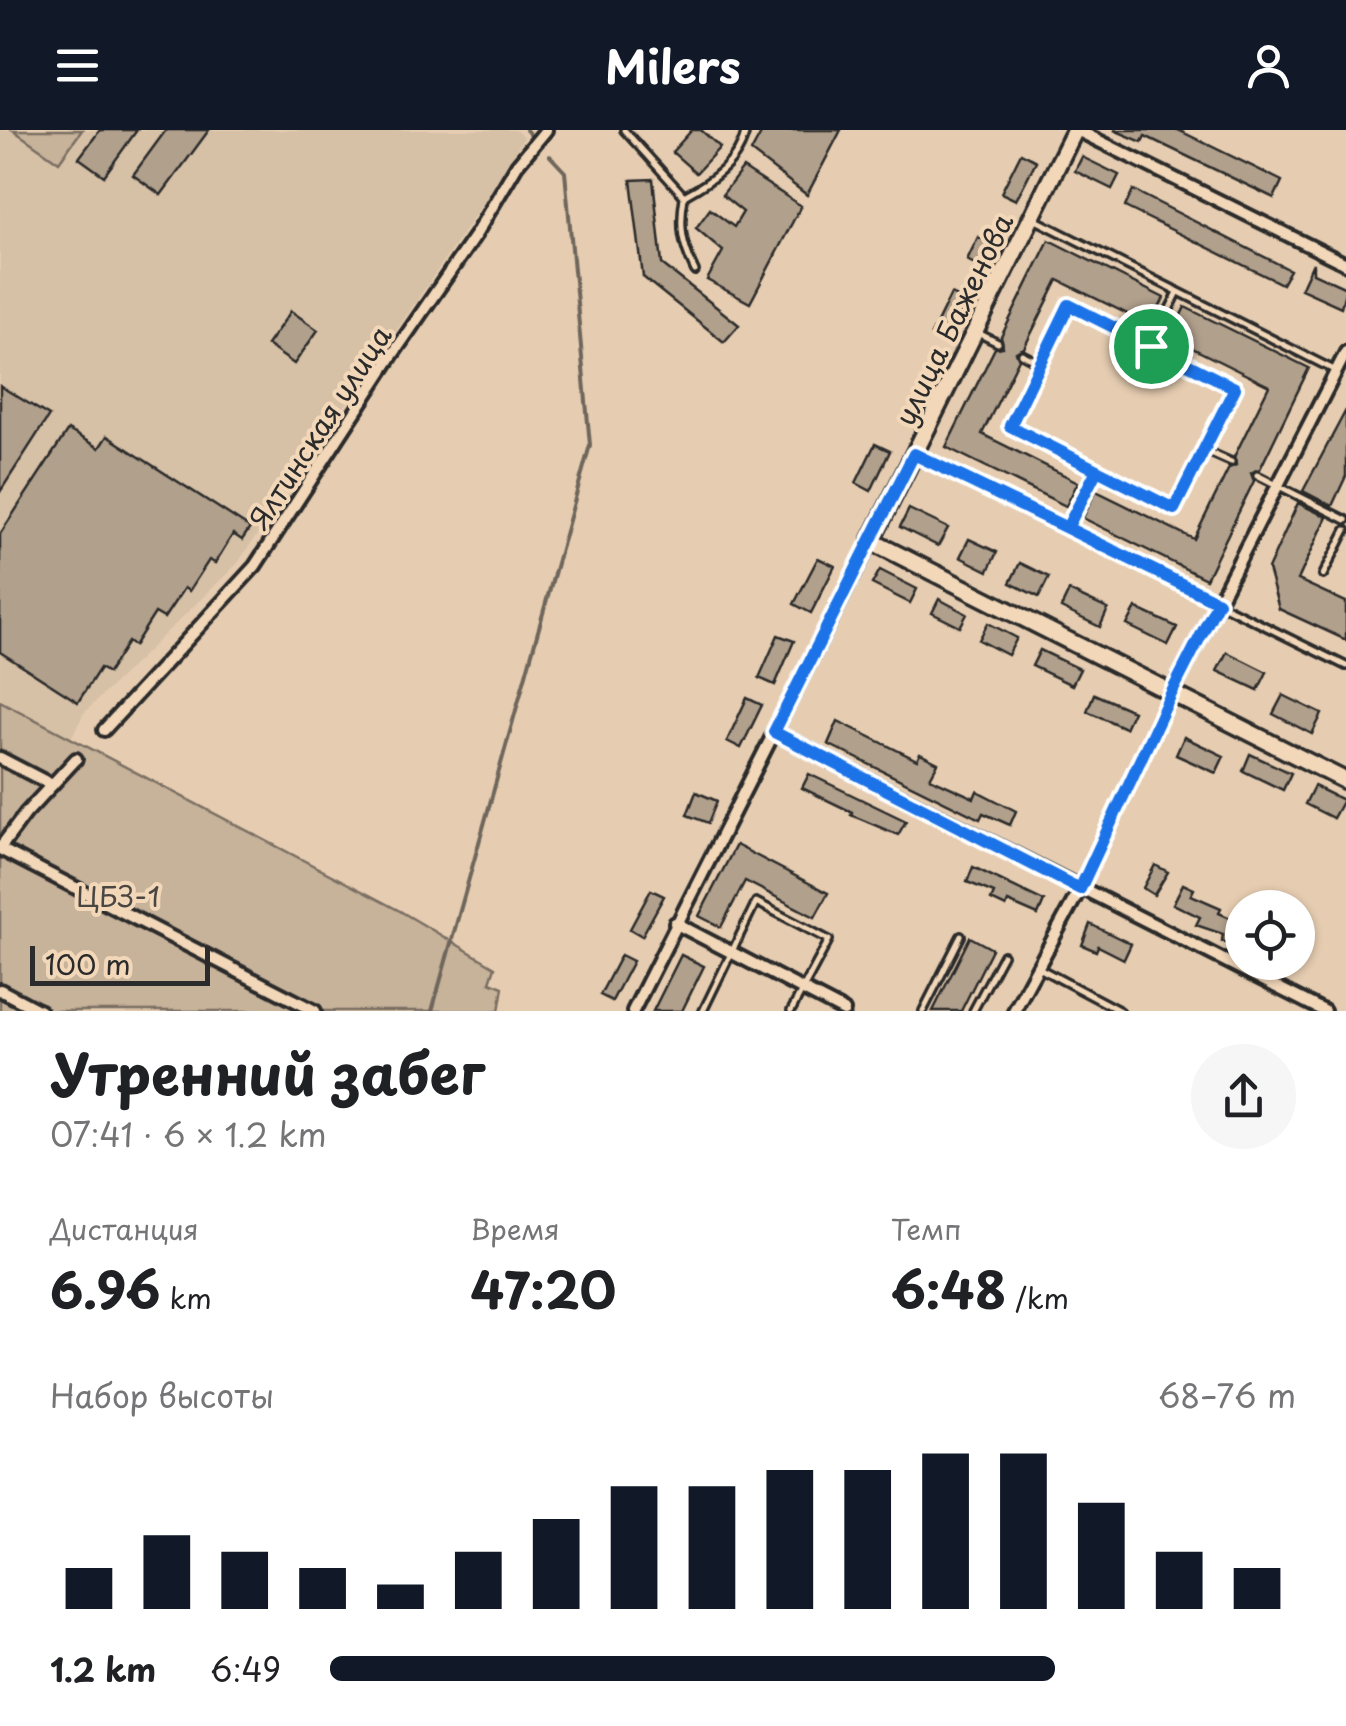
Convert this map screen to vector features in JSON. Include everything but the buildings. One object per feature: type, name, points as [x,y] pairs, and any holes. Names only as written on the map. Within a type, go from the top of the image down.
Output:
[{"type":"street","name":"Ялтинская улица","points":[[104,730],[255,566],[390,357],[476,234],[517,165],[546,130]]},
{"type":"street","name":"улица Баженова","points":[[633,1011],[1076,130]]},
{"type":"street","points":[[1076,130],[1346,264]]},
{"type":"street","points":[[1171,694],[1342,363]]},
{"type":"street","points":[[870,542],[1346,782]]},
{"type":"street","points":[[774,732],[1324,1011]]},
{"type":"street","points":[[0,758],[52,785]]},
{"type":"street","points":[[76,758],[0,848],[315,1011]]},
{"type":"street","points":[[1014,1011],[1080,889]]},
{"type":"street","points":[[674,924],[844,1011]]},
{"type":"street","points":[[0,990],[40,1011]]},
{"type":"lane","points":[[624,130],[684,196]]},
{"type":"lane","points":[[684,196],[717,178],[742,145],[746,130]]},
{"type":"lane","points":[[684,196],[679,226],[683,248],[695,271]]},
{"type":"lane","points":[[1031,218],[1178,292],[1342,363]]},
{"type":"lane","points":[[1151,346],[1178,292]]},
{"type":"lane","points":[[1069,305],[1151,346],[1235,388],[1174,509],[1010,426],[1069,305]]},
{"type":"lane","points":[[975,332],[998,342]]},
{"type":"lane","points":[[1022,354],[1041,364]]},
{"type":"lane","points":[[1204,450],[1231,462]]},
{"type":"lane","points":[[914,454],[1346,666]]},
{"type":"lane","points":[[1067,528],[1097,470]]},
{"type":"lane","points":[[1257,475],[1346,520]]},
{"type":"lane","points":[[1323,575],[1346,530]]},
{"type":"lane","points":[[1156,726],[1171,694]]},
{"type":"lane","points":[[1080,889],[1112,822]]},
{"type":"lane","points":[[703,1011],[756,902],[829,940],[791,1011]]},
{"type":"lane","points":[[923,1011],[961,936]]},
{"type":"lane","points":[[973,1011],[1003,955]]},
{"type":"lane","points":[[1038,968],[1120,1011]]},
{"type":"path","points":[[1112,822],[1156,726]]},
{"type":"shaded area","points":[[0,130],[13,130],[58,162],[82,130],[515,130],[524,137],[488,196],[237,564],[84,713],[70,740],[0,701]]},
{"type":"green space","points":[[13,130],[82,130],[59,162]]},
{"type":"green space","name":"ЦБЗ-1","points":[[0,701],[400,911],[495,967],[490,982],[503,987],[499,1011],[0,1011]]},
{"type":"waterway","points":[[526,130],[534,139]]},
{"type":"waterway","points":[[432,1011],[590,445],[565,172],[550,156]]},
{"type":"route","points":[[1151,346],[1069,305],[1010,426],[1097,470],[1067,528],[1218,602],[1080,889],[774,732],[914,454],[1067,528],[1097,470],[1174,509],[1235,388],[1151,346]]}]
